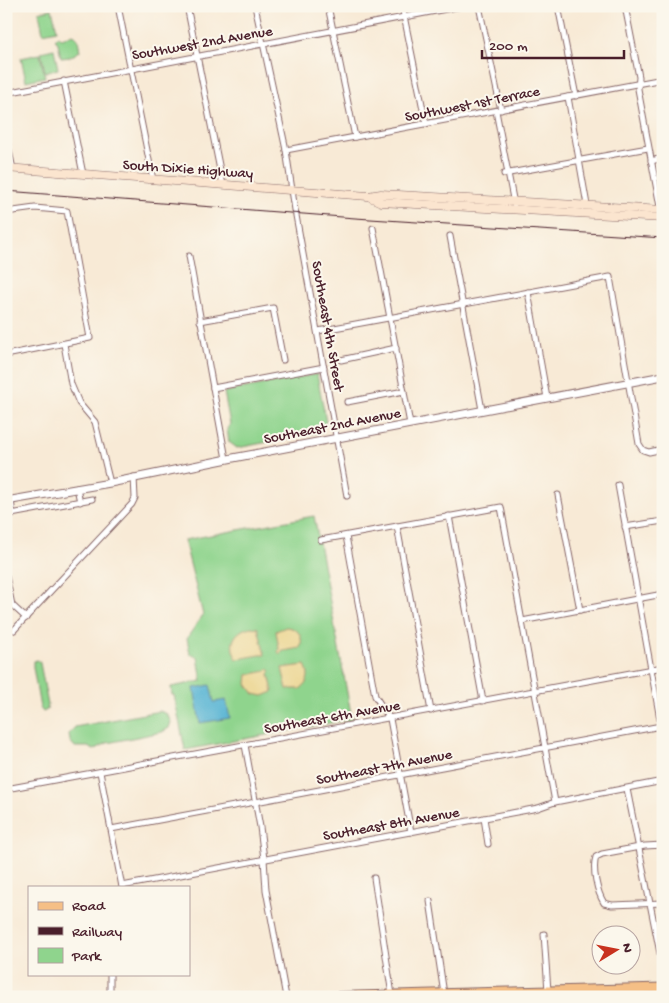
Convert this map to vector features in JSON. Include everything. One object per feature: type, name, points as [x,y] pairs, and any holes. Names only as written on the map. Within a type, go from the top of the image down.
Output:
[{"type":"main road","name":"South Dixie Highway","points":[[10,169],[368,196],[381,202],[514,206],[662,214]]},
{"type":"main road","name":"South Dixie Highway","points":[[514,206],[587,205],[662,214]]},
{"type":"main road","points":[[320,997],[548,995],[567,990],[663,988]]},
{"type":"street","points":[[118,6],[153,180]]},
{"type":"street","points":[[187,6],[223,185]]},
{"type":"street","name":"Southeast 4th Street","points":[[255,6],[286,150],[348,496]]},
{"type":"street","points":[[328,6],[355,138]]},
{"type":"street","points":[[402,6],[426,124]]},
{"type":"street","name":"Southwest 2nd Avenue","points":[[6,93],[462,6]]},
{"type":"street","points":[[479,6],[514,206]]},
{"type":"street","points":[[558,6],[576,96]]},
{"type":"street","points":[[625,6],[639,77],[638,89],[648,148],[662,214]]},
{"type":"street","name":"Southwest 1st Terrace","points":[[286,150],[663,79]]},
{"type":"street","points":[[64,81],[83,174]]},
{"type":"street","points":[[568,97],[587,205]]},
{"type":"street","points":[[6,137],[10,169]]},
{"type":"street","points":[[507,174],[648,148]]},
{"type":"street","points":[[651,160],[663,158]]},
{"type":"street","points":[[6,212],[35,208],[68,211],[90,338],[6,355]]},
{"type":"street","points":[[374,228],[410,424]]},
{"type":"street","points":[[450,236],[482,410]]},
{"type":"street","points":[[188,256],[226,459]]},
{"type":"street","points":[[318,331],[610,277],[639,444],[643,450],[649,452],[663,449]]},
{"type":"street","points":[[528,292],[547,398]]},
{"type":"street","points":[[200,321],[273,308],[283,360]]},
{"type":"street","points":[[64,344],[71,384],[79,403],[95,422],[110,483]]},
{"type":"street","points":[[341,360],[396,348]]},
{"type":"street","points":[[213,388],[324,367]]},
{"type":"street","name":"Southeast 2nd Avenue","points":[[8,500],[110,483],[226,459],[663,376]]},
{"type":"street","points":[[347,402],[404,392]]},
{"type":"street","points":[[14,630],[132,504],[136,498],[134,478]]},
{"type":"street","points":[[618,485],[663,736]]},
{"type":"street","points":[[77,488],[80,502]]},
{"type":"street","points":[[558,495],[580,610]]},
{"type":"street","points":[[6,516],[92,499]]},
{"type":"street","points":[[8,500],[13,514]]},
{"type":"street","points":[[321,540],[501,506],[556,802]]},
{"type":"street","points":[[449,516],[483,701]]},
{"type":"street","points":[[625,527],[663,521]]},
{"type":"street","points":[[397,526],[431,710]]},
{"type":"street","points":[[346,536],[375,696],[390,719],[411,832]]},
{"type":"street","points":[[6,576],[12,605],[26,618]]},
{"type":"street","points":[[522,621],[663,594]]},
{"type":"street","name":"Southeast 6th Avenue","points":[[6,790],[663,667]]},
{"type":"street","name":"Southeast 7th Avenue","points":[[111,829],[661,726]]},
{"type":"street","points":[[245,745],[256,802],[264,859],[266,890],[286,997]]},
{"type":"street","points":[[100,772],[122,886]]},
{"type":"street","name":"Southeast 8th Avenue","points":[[122,886],[538,808],[556,802],[663,781]]},
{"type":"street","points":[[627,789],[663,968]]},
{"type":"street","points":[[484,818],[488,844]]},
{"type":"street","points":[[663,845],[638,847],[602,854],[596,857],[594,863],[600,896],[604,903],[612,905],[663,903]]},
{"type":"street","points":[[374,878],[392,995]]},
{"type":"street","points":[[430,901],[438,945],[437,995]]},
{"type":"street","points":[[544,934],[548,995]]},
{"type":"street","points":[[110,976],[110,997]]},
{"type":"green space","points":[[52,9],[57,30],[43,33],[39,12]]},
{"type":"green space","points":[[73,34],[78,39],[80,51],[70,57],[61,58],[58,43],[55,39],[58,36],[62,39]]},
{"type":"green space","points":[[54,49],[58,69],[45,72],[41,52]]},
{"type":"green space","points":[[40,54],[45,77],[26,81],[21,58]]},
{"type":"green space","points":[[317,374],[326,422],[320,432],[237,448],[229,442],[227,429],[230,424],[224,392]]},
{"type":"green space","points":[[314,516],[352,719],[185,750],[171,687],[202,681],[198,657],[190,654],[187,638],[203,615],[184,540]]},
{"type":"green space","points":[[38,660],[48,705],[47,710],[43,712],[40,708],[33,667],[33,661]]},
{"type":"green space","points":[[160,711],[167,714],[171,722],[169,728],[162,732],[107,743],[94,750],[88,747],[75,747],[70,741],[69,734],[75,727]]},
{"type":"sand","points":[[251,627],[258,628],[265,655],[237,659],[233,648],[234,638],[241,631]]},
{"type":"sand","points":[[286,627],[294,629],[299,633],[301,644],[300,648],[283,651],[280,654],[278,652],[276,631]]},
{"type":"sand","points":[[305,665],[308,675],[305,684],[300,689],[287,689],[282,668]]},
{"type":"sand","points":[[268,669],[271,671],[269,674],[273,692],[263,696],[254,694],[247,684],[248,675]]},
{"type":"water","points":[[210,685],[214,702],[226,700],[230,718],[200,723],[194,688]]},
{"type":"railway","points":[[6,191],[355,218],[663,238]]}]
